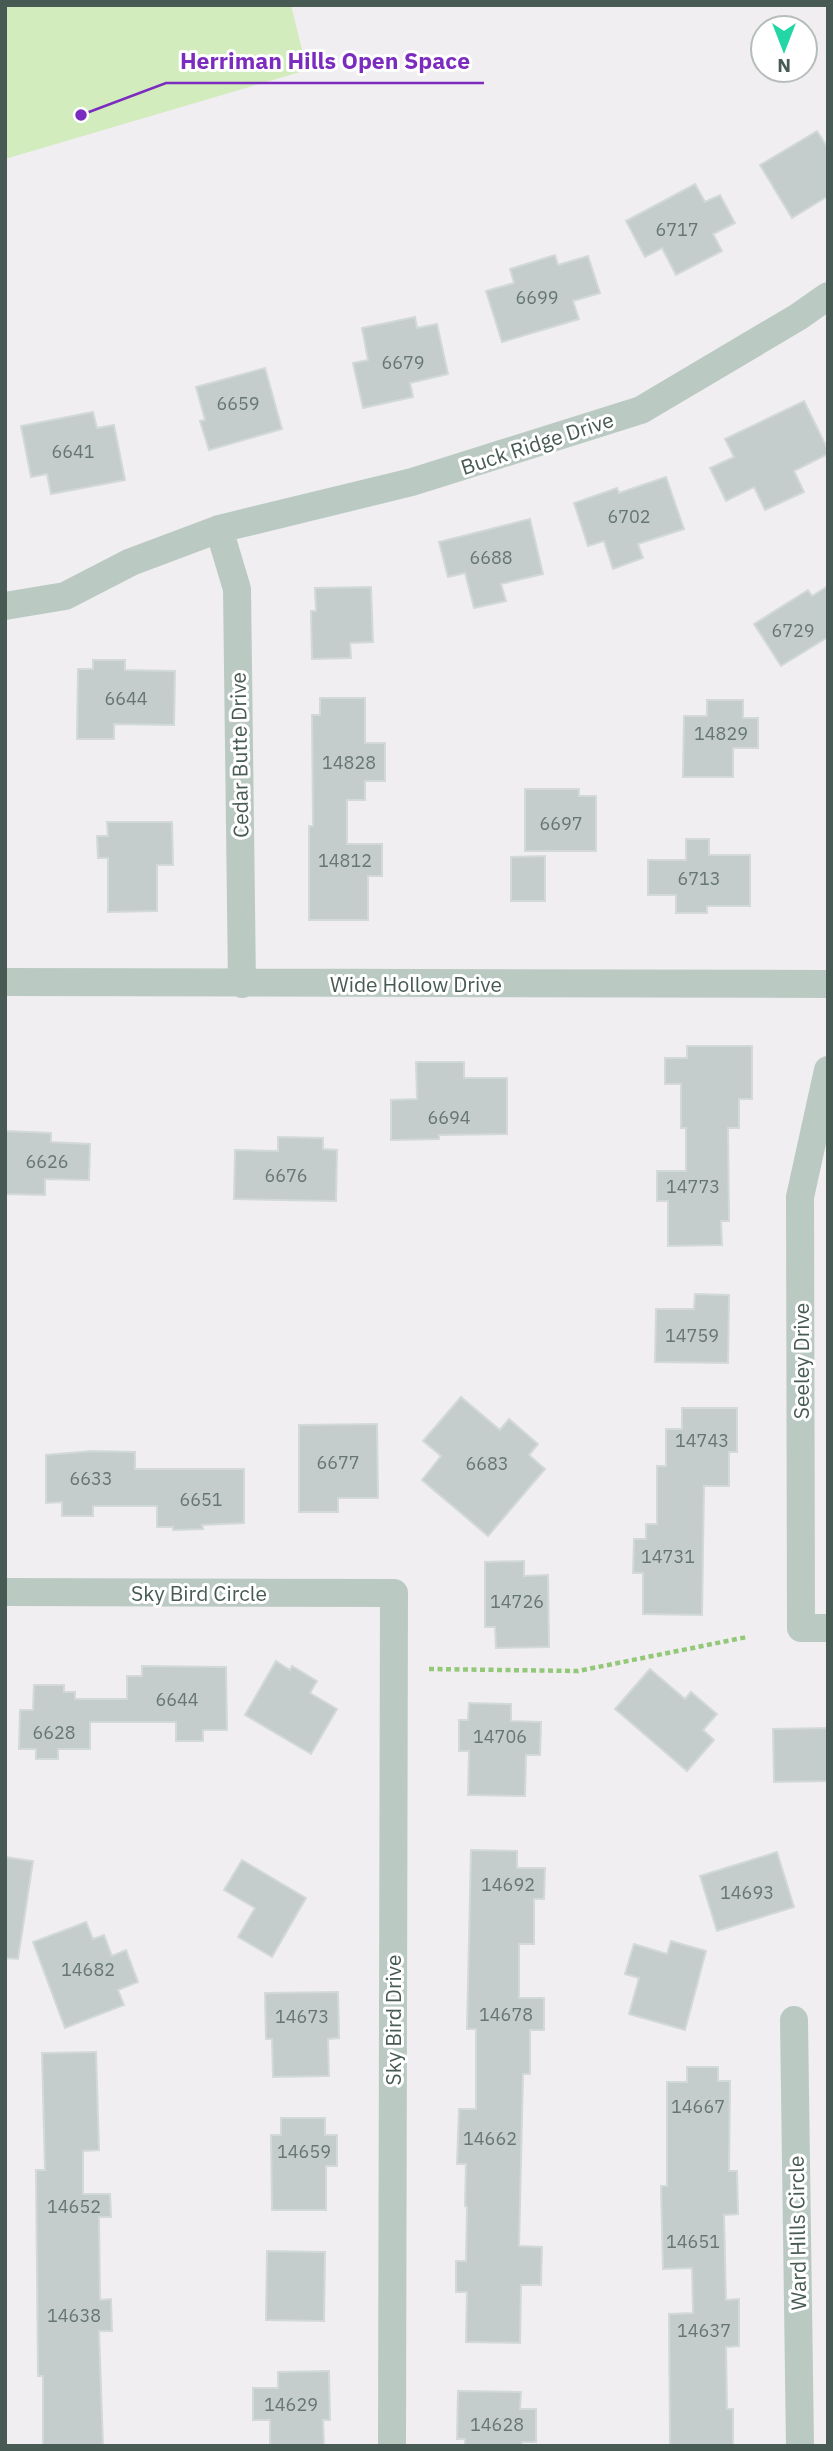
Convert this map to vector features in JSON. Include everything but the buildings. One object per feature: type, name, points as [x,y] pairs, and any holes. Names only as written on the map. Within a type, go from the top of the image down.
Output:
[{"type":"street","name":"Buck Ridge Drive","points":[[5,606],[65,596],[131,562],[219,529],[412,482],[641,410],[798,317],[828,296]]},
{"type":"street","name":"Cedar Butte Drive","points":[[219,529],[237,589],[242,984]]},
{"type":"street","name":"Wide Hollow Drive","points":[[5,982],[828,984]]},
{"type":"street","name":"Seeley Drive","points":[[828,1070],[800,1197],[800,1239],[802,1628],[828,1628]]},
{"type":"street","name":"Sky Bird Circle","points":[[5,1592],[394,1594]]},
{"type":"street","name":"Sky Bird Drive","points":[[392,2446],[394,1594]]},
{"type":"street","name":"Ward Hills Circle","points":[[794,2020],[800,2446]]},
{"type":"path","points":[[429,1669],[578,1671],[747,1637]]},
{"type":"green space","points":[[5,5],[291,5],[307,70],[5,159]]},
{"type":"place","name":"Herriman Hills Open Space","points":[[81,115]]}]
